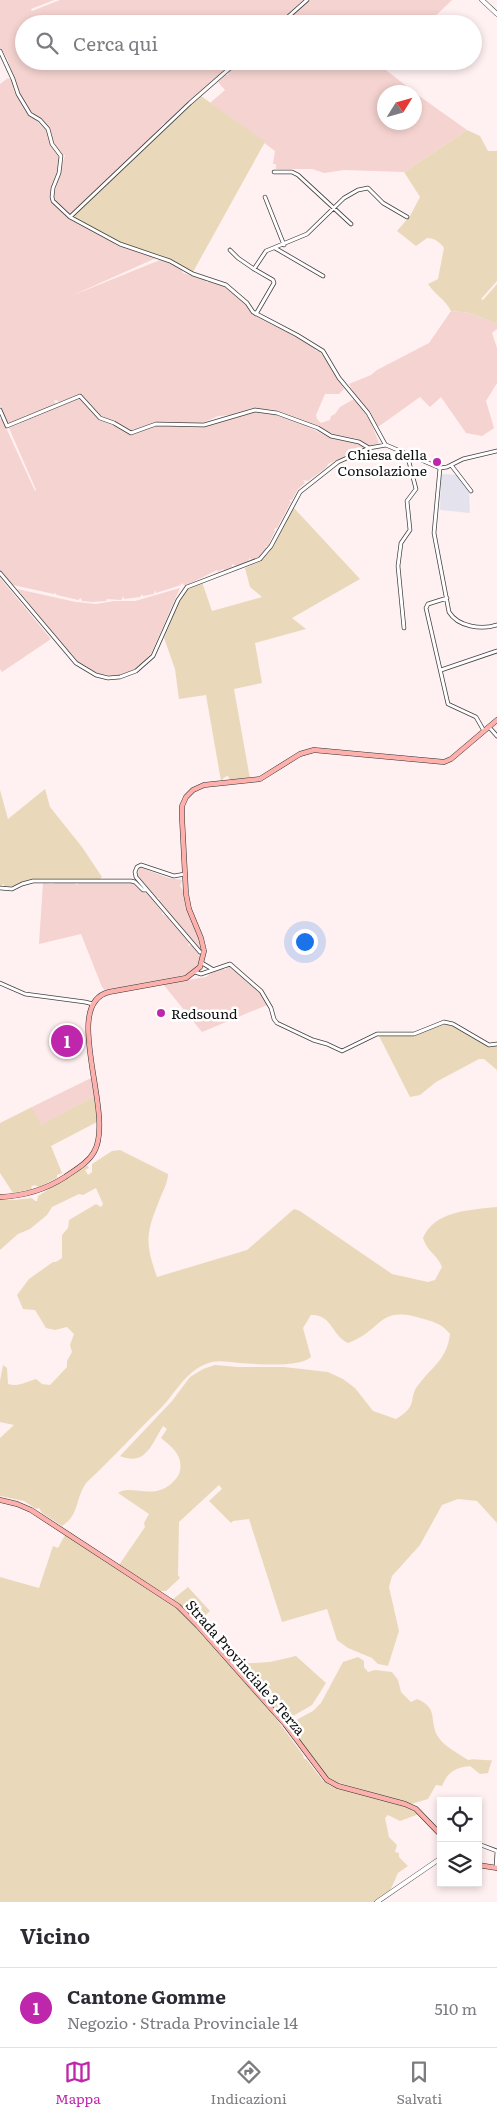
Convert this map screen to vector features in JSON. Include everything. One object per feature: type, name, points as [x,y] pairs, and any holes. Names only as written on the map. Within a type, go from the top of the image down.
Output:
[{"type":"main road","points":[[0,1197],[28,1194],[49,1186],[80,1166],[94,1153],[98,1141],[99,1116],[87,1025],[93,1004],[98,997],[104,993],[186,978],[195,972],[202,963],[203,945],[189,909],[185,874],[182,806],[186,797],[198,787],[256,780],[300,754],[314,750],[444,762],[452,758],[497,720]]},
{"type":"main road","name":"Strada Provinciale 3 Terza","points":[[0,1500],[31,1510],[178,1606],[191,1618],[285,1724],[327,1780],[338,1786],[411,1806],[437,1831]]},
{"type":"main road","points":[[482,1866],[496,1868]]},
{"type":"street","points":[[290,15],[307,0]]},
{"type":"street","points":[[482,0],[497,14]]},
{"type":"street","points":[[0,51],[18,94],[30,114],[40,120],[48,129],[52,144],[61,156],[59,173],[52,196],[53,201],[70,217],[120,244],[170,261],[193,274],[226,286],[247,303],[256,314],[303,338],[323,351],[339,378],[368,413],[386,445]]},
{"type":"street","points":[[70,217],[190,103],[228,70]]},
{"type":"street","points":[[274,172],[292,172],[298,175],[352,224]]},
{"type":"street","points":[[254,269],[264,252],[307,234],[333,207],[358,190],[368,188],[383,203],[407,217]]},
{"type":"street","points":[[265,197],[284,245]]},
{"type":"street","points":[[274,248],[323,276]]},
{"type":"street","points":[[230,250],[238,258],[274,281],[256,314]]},
{"type":"street","points":[[0,410],[7,426],[80,396],[100,418],[114,423],[131,433],[156,424],[204,425],[246,412],[263,411],[277,413],[318,428],[331,436],[359,442],[369,448]]},
{"type":"street","points":[[0,574],[69,657],[82,668],[96,675],[108,678],[130,674],[145,665],[153,656],[178,600],[187,587],[260,559],[271,546],[300,492],[343,459],[369,448],[386,445],[440,468],[463,459],[497,451]]},
{"type":"street","points":[[404,628],[398,566],[401,543],[410,530],[407,501],[416,489],[407,453]]},
{"type":"street","points":[[451,465],[471,491]]},
{"type":"street","points":[[440,468],[434,533],[449,612],[452,617],[478,629],[497,625]]},
{"type":"street","points":[[447,598],[428,604],[426,608],[448,704],[476,717],[484,731]]},
{"type":"street","points":[[440,670],[497,651]]},
{"type":"street","points":[[489,727],[497,736]]},
{"type":"street","points":[[185,874],[174,876],[139,866],[135,872],[136,877],[200,952]]},
{"type":"street","points":[[0,888],[12,889],[22,884],[33,882],[131,881],[136,882],[142,890],[147,890]]},
{"type":"street","points":[[202,963],[212,970]]},
{"type":"street","points":[[195,972],[201,974],[230,964],[260,991],[271,1008],[277,1023],[339,1050],[345,1050],[365,1038],[377,1034],[414,1034],[444,1022],[453,1024],[489,1045],[497,1044]]},
{"type":"street","points":[[0,983],[25,994],[93,1004]]},
{"type":"street","points":[[482,1845],[497,1851],[496,1868]]},
{"type":"street","points":[[377,1902],[437,1861]]},
{"type":"shaded area","points":[[0,0],[54,0],[31,9],[32,11],[60,0],[303,0],[287,15],[15,15],[15,70],[226,70],[178,111],[170,122],[163,124],[148,142],[70,214],[53,198],[65,155],[62,155],[54,145],[51,132],[41,119],[30,111],[18,91],[7,58],[0,47]]},
{"type":"shaded area","points":[[308,0],[452,0],[436,15],[291,15]]},
{"type":"shaded area","points":[[230,70],[386,70],[405,85],[377,85],[377,130],[422,130],[422,98],[467,130],[404,172],[344,170],[324,173],[312,169],[276,169],[276,164],[273,164],[275,151],[210,103],[225,90],[218,82],[228,75]]},
{"type":"shaded area","points":[[8,78],[12,80],[14,91],[26,111],[47,131],[51,144],[60,156],[58,173],[50,193],[53,203],[70,219],[118,246],[156,258],[71,296],[160,260],[181,269],[183,273],[206,280],[207,283],[209,281],[225,287],[247,304],[253,314],[315,347],[316,351],[319,351],[331,365],[330,367],[344,389],[339,394],[325,394],[316,415],[317,419],[321,423],[330,420],[331,416],[340,407],[354,399],[370,420],[379,443],[370,446],[358,439],[333,434],[319,426],[276,410],[252,408],[231,415],[218,416],[200,424],[157,422],[130,431],[98,414],[80,394],[59,402],[56,400],[54,401],[56,404],[28,416],[26,414],[26,416],[8,424],[0,405],[0,84]]},
{"type":"shaded area","points":[[201,96],[265,142],[193,272],[187,270],[186,267],[121,243],[72,217]]},
{"type":"shaded area","points":[[467,130],[480,136],[488,151],[497,151],[497,281],[481,299],[483,300],[497,284],[497,324],[470,313],[451,311],[428,284],[438,279],[444,248],[437,241],[430,238],[416,246],[397,231],[410,216],[420,197],[404,172]]},
{"type":"shaded area","points":[[451,311],[470,313],[497,324],[497,329],[492,333],[497,348],[497,383],[486,401],[494,428],[482,436],[466,433],[441,397],[430,407],[420,397],[378,427],[370,412],[355,395],[349,384],[371,375],[429,343]]},
{"type":"shaded area","points":[[80,398],[99,420],[131,435],[157,425],[206,426],[252,412],[263,412],[306,426],[329,437],[356,443],[365,448],[328,464],[327,467],[308,481],[303,480],[305,483],[298,489],[292,500],[289,500],[291,502],[277,528],[274,529],[275,531],[268,546],[265,546],[267,549],[258,558],[251,560],[250,558],[248,561],[236,566],[232,564],[232,567],[218,572],[217,570],[185,586],[182,583],[181,585],[156,593],[155,590],[154,594],[143,596],[142,594],[140,597],[124,599],[124,596],[121,600],[82,601],[81,598],[78,600],[55,593],[13,585],[0,570],[0,419],[2,419],[35,491],[9,428]]},
{"type":"shaded area","points":[[441,475],[459,475],[463,481],[469,492],[470,513],[440,510]]},
{"type":"shaded area","points":[[293,507],[360,579],[292,618],[306,629],[255,643],[262,683],[234,689],[250,779],[231,781],[228,776],[221,781],[206,695],[179,699],[175,669],[164,638],[181,597],[189,588],[202,582],[212,611],[262,597],[250,587],[245,568],[257,563],[269,553]]},
{"type":"shaded area","points":[[0,578],[51,639],[2,672],[0,669]]},
{"type":"shaded area","points":[[180,588],[150,656],[148,655],[149,658],[130,673],[114,676],[95,673],[77,662],[17,589],[76,602],[96,604],[114,601],[135,601]]},
{"type":"shaded area","points":[[45,789],[50,807],[82,847],[102,877],[100,879],[31,879],[11,887],[4,887],[4,884],[0,886],[0,790],[8,819]]},
{"type":"shaded area","points":[[139,867],[169,878],[182,880],[180,886],[202,947],[202,953],[158,900],[160,898],[156,898],[138,876]]},
{"type":"shaded area","points":[[55,882],[75,882],[77,885],[79,882],[135,883],[142,892],[147,893],[162,914],[166,916],[189,943],[188,946],[191,945],[202,958],[200,962],[194,970],[185,975],[105,990],[102,987],[81,934],[39,944],[43,883],[53,884]]},
{"type":"shaded area","points":[[228,966],[232,967],[257,989],[267,1005],[202,1032],[163,984],[206,977],[213,971],[223,968],[225,970]]},
{"type":"shaded area","points":[[449,1024],[489,1046],[497,1045],[497,1070],[484,1059],[479,1059],[436,1082],[420,1095],[410,1097],[379,1036],[414,1036],[440,1025]]},
{"type":"shaded area","points":[[91,1078],[94,1096],[40,1126],[32,1107]]},
{"type":"shaded area","points":[[94,1096],[97,1122],[51,1146],[62,1173],[57,1175],[57,1178],[39,1187],[34,1185],[31,1187],[32,1189],[13,1193],[0,1173],[0,1123],[32,1107],[41,1125]]},
{"type":"shaded area","points":[[120,1150],[168,1174],[167,1182],[151,1224],[148,1240],[157,1277],[247,1250],[294,1209],[300,1211],[392,1274],[428,1282],[435,1280],[442,1267],[438,1259],[427,1247],[423,1238],[429,1229],[436,1222],[455,1213],[497,1207],[497,1523],[477,1501],[458,1499],[442,1505],[420,1545],[392,1576],[389,1587],[399,1631],[388,1666],[378,1664],[372,1658],[348,1648],[337,1640],[327,1609],[282,1622],[249,1519],[233,1521],[231,1523],[209,1501],[222,1489],[219,1485],[179,1522],[178,1575],[180,1578],[166,1591],[158,1591],[119,1565],[145,1527],[144,1523],[149,1514],[118,1493],[129,1490],[149,1492],[164,1489],[177,1478],[180,1465],[176,1452],[161,1438],[167,1429],[163,1426],[151,1446],[142,1456],[129,1459],[120,1456],[172,1401],[190,1377],[203,1369],[215,1365],[284,1367],[328,1372],[343,1379],[355,1388],[373,1411],[396,1419],[408,1410],[416,1389],[439,1362],[446,1350],[450,1334],[445,1328],[435,1323],[409,1315],[397,1315],[382,1320],[360,1338],[348,1343],[338,1336],[323,1318],[311,1315],[303,1328],[311,1357],[305,1360],[297,1363],[277,1365],[214,1362],[198,1368],[192,1373],[166,1403],[87,1482],[72,1517],[62,1526],[42,1513],[39,1508],[36,1509],[24,1501],[0,1496],[0,1438],[14,1425],[0,1422],[0,1381],[3,1365],[7,1368],[8,1384],[19,1385],[36,1379],[42,1384],[50,1385],[67,1367],[67,1361],[72,1352],[70,1345],[74,1334],[67,1327],[55,1330],[46,1328],[35,1310],[23,1309],[17,1295],[29,1279],[62,1258],[62,1235],[68,1228],[69,1220],[96,1204],[101,1207],[103,1204],[96,1188],[83,1195],[79,1194],[52,1207],[47,1215],[30,1229],[18,1234],[0,1250],[0,1199],[32,1198],[37,1201],[38,1196],[87,1165],[89,1168],[85,1170],[88,1175],[92,1172],[92,1164],[112,1151]]},
{"type":"shaded area","points":[[65,1535],[177,1608],[272,1713],[304,1759],[306,1759],[324,1782],[331,1786],[403,1806],[419,1814],[400,1821],[388,1815],[385,1818],[389,1837],[397,1845],[395,1852],[399,1853],[399,1857],[408,1866],[398,1873],[389,1893],[374,1902],[0,1902],[0,1577],[39,1588],[53,1546],[58,1548]]},
{"type":"shaded area","points":[[188,1587],[210,1611],[198,1622],[172,1600]]},
{"type":"shaded area","points":[[296,1656],[326,1683],[312,1705],[286,1720],[279,1716],[236,1664],[270,1662]]},
{"type":"shaded area","points":[[358,1657],[364,1661],[364,1667],[368,1672],[375,1670],[392,1672],[398,1680],[401,1692],[411,1702],[417,1699],[429,1707],[436,1732],[448,1747],[468,1760],[492,1760],[488,1773],[480,1774],[470,1766],[460,1768],[449,1774],[442,1786],[436,1785],[428,1799],[411,1804],[333,1781],[325,1774],[287,1725],[313,1711],[321,1703],[343,1662]]},
{"type":"place","name":"Chiesa della Consolazione","points":[[437,462]]},
{"type":"place","name":"Redsound","points":[[161,1013]]},
{"type":"place","name":"Cantone Gomme","points":[[67,1041]]}]
